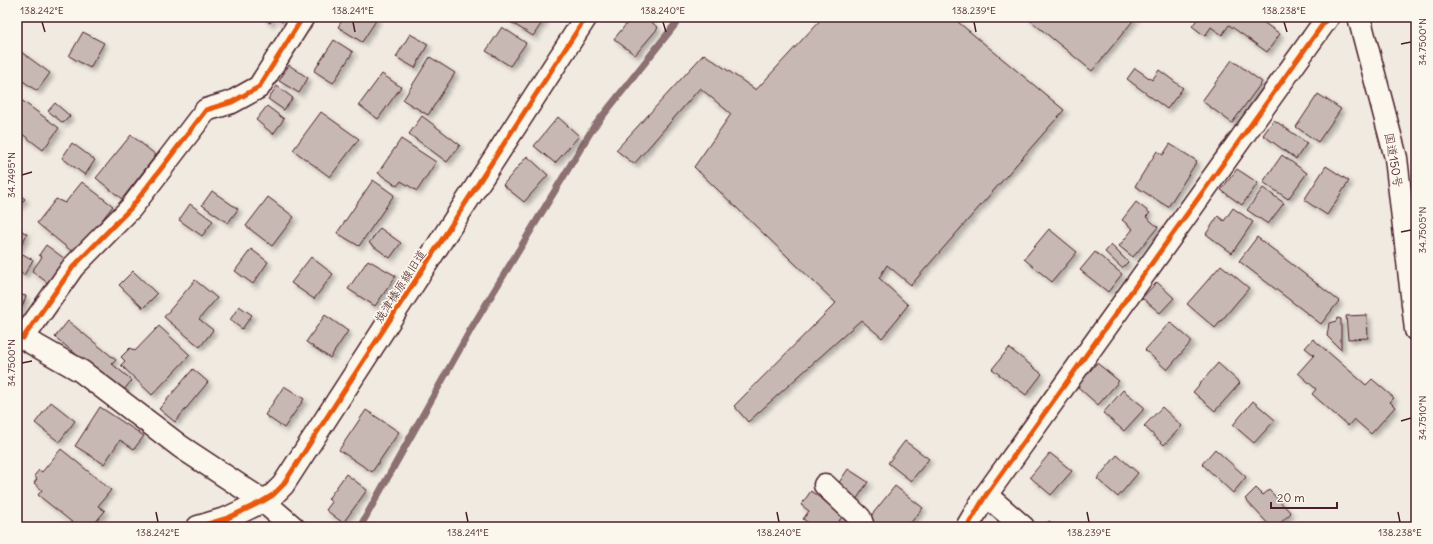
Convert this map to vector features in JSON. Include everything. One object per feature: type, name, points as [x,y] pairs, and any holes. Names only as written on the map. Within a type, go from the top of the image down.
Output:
[{"type":"main road","points":[[293,527],[263,501],[181,447],[80,371],[20,337],[73,267],[131,208],[206,110],[232,102],[259,87],[303,17]]},
{"type":"main road","name":"焼津榛原線旧道","points":[[198,527],[228,518],[263,501],[273,495],[283,485],[586,17]]},
{"type":"main road","points":[[967,527],[986,495],[1328,17]]},
{"type":"main road","name":"国道150号","points":[[1359,17],[1396,158],[1416,330]]},
{"type":"main road","points":[[825,485],[860,518],[863,527]]},
{"type":"main road","points":[[986,495],[1022,527]]},
{"type":"building","points":[[262,17],[274,17],[270,23]]},
{"type":"building","points":[[275,17],[286,17],[282,22]]},
{"type":"building","points":[[344,17],[374,17],[377,19],[362,42],[338,27]]},
{"type":"building","points":[[512,17],[545,18],[533,36],[509,21]]},
{"type":"building","points":[[632,17],[646,17],[658,28],[635,55],[614,39]]},
{"type":"building","points":[[823,17],[952,17],[1064,110],[911,285],[887,265],[879,278],[908,305],[882,338],[861,320],[748,422],[734,406],[836,303],[694,167],[731,114],[700,88],[634,164],[616,150],[704,54],[756,90]]},
{"type":"building","points":[[1026,17],[1136,17],[1092,71]]},
{"type":"building","points":[[1199,17],[1256,17],[1280,34],[1267,52],[1229,25],[1222,35],[1211,27],[1205,36],[1192,26]]},
{"type":"building","points":[[502,27],[526,43],[510,66],[486,51]]},
{"type":"building","points":[[83,32],[104,43],[90,68],[69,56]]},
{"type":"building","points":[[410,34],[428,44],[415,68],[396,57]]},
{"type":"building","points":[[334,40],[353,52],[333,83],[314,71]]},
{"type":"building","points":[[17,49],[50,73],[37,91],[17,77]]},
{"type":"building","points":[[430,57],[455,73],[428,115],[403,100]]},
{"type":"building","points":[[1232,60],[1262,82],[1232,123],[1202,101]]},
{"type":"building","points":[[289,65],[308,78],[299,93],[279,81]]},
{"type":"building","points":[[1135,68],[1152,80],[1159,70],[1183,88],[1167,109],[1127,79]]},
{"type":"building","points":[[382,74],[401,87],[378,119],[359,105]]},
{"type":"building","points":[[277,86],[293,98],[284,110],[268,99]]},
{"type":"building","points":[[1318,94],[1341,109],[1318,142],[1296,127]]},
{"type":"building","points":[[17,97],[59,128],[43,150],[17,130]]},
{"type":"building","points":[[55,103],[70,116],[63,123],[48,111]]},
{"type":"building","points":[[267,106],[284,119],[273,134],[256,120]]},
{"type":"building","points":[[321,112],[359,139],[330,177],[293,150]]},
{"type":"building","points":[[422,116],[460,145],[447,162],[409,134]]},
{"type":"building","points":[[558,117],[579,136],[555,163],[534,146]]},
{"type":"building","points":[[1274,120],[1307,143],[1296,159],[1263,135]]},
{"type":"building","points":[[131,135],[156,155],[122,199],[96,178]]},
{"type":"building","points":[[401,139],[436,162],[417,191],[401,181],[397,186],[378,173]]},
{"type":"building","points":[[72,143],[95,160],[85,175],[62,158]]},
{"type":"building","points":[[1170,144],[1197,161],[1168,207],[1135,186],[1157,151],[1163,155]]},
{"type":"building","points":[[1282,155],[1307,173],[1288,199],[1263,182]]},
{"type":"building","points":[[527,156],[548,175],[524,202],[503,185]]},
{"type":"building","points":[[1326,166],[1349,181],[1327,215],[1304,200]]},
{"type":"building","points":[[1237,169],[1258,183],[1242,205],[1221,190]]},
{"type":"building","points":[[373,180],[394,195],[359,246],[337,233]]},
{"type":"building","points":[[82,182],[113,206],[75,254],[37,223],[56,199],[65,203]]},
{"type":"building","points":[[1263,188],[1284,203],[1268,224],[1247,210]]},
{"type":"building","points":[[212,191],[238,209],[228,223],[202,205]]},
{"type":"building","points":[[17,193],[25,199],[17,208]]},
{"type":"building","points":[[268,197],[294,217],[272,246],[246,226]]},
{"type":"building","points":[[1136,202],[1150,213],[1146,217],[1158,227],[1133,257],[1119,246],[1133,229],[1122,220]]},
{"type":"building","points":[[190,204],[213,221],[202,236],[179,220]]},
{"type":"building","points":[[1233,208],[1253,222],[1232,253],[1206,234],[1218,216],[1224,221]]},
{"type":"building","points":[[17,228],[27,234],[17,253]]},
{"type":"building","points":[[380,228],[401,243],[390,258],[369,243]]},
{"type":"building","points":[[1049,229],[1077,252],[1052,282],[1024,259]]},
{"type":"building","points":[[1257,237],[1339,301],[1321,324],[1239,261]]},
{"type":"building","points":[[46,245],[65,259],[48,283],[32,271],[42,257],[39,255]]},
{"type":"building","points":[[1111,245],[1128,262],[1122,268],[1105,252]]},
{"type":"building","points":[[251,249],[268,262],[253,284],[235,271]]},
{"type":"building","points":[[1095,252],[1122,274],[1108,292],[1080,270]]},
{"type":"building","points":[[23,254],[33,260],[24,275],[17,271],[17,265]]},
{"type":"building","points":[[311,257],[333,274],[314,299],[291,283]]},
{"type":"building","points":[[368,260],[396,276],[375,306],[348,289]]},
{"type":"building","points":[[1221,265],[1249,288],[1215,328],[1187,304]]},
{"type":"building","points":[[133,271],[157,294],[143,308],[119,285]]},
{"type":"building","points":[[195,280],[217,298],[199,319],[213,330],[200,347],[164,317]]},
{"type":"building","points":[[1157,282],[1174,298],[1160,313],[1142,298]]},
{"type":"building","points":[[17,294],[26,296],[17,321]]},
{"type":"building","points":[[239,306],[252,315],[242,329],[230,320]]},
{"type":"building","points":[[325,315],[348,331],[330,358],[306,342]]},
{"type":"building","points":[[1367,315],[1368,338],[1348,339],[1346,316]]},
{"type":"building","points":[[1337,318],[1341,319],[1341,350],[1327,336],[1329,323],[1336,321]]},
{"type":"building","points":[[68,321],[116,360],[112,364],[132,380],[122,392],[55,337]]},
{"type":"building","points":[[1170,322],[1192,341],[1167,370],[1145,350]]},
{"type":"building","points":[[159,326],[190,355],[152,395],[121,365],[125,361],[121,357],[130,348],[135,351]]},
{"type":"building","points":[[1313,339],[1366,385],[1372,379],[1394,398],[1390,402],[1395,407],[1371,434],[1354,419],[1348,426],[1312,394],[1316,389],[1298,373],[1314,355],[1305,348]]},
{"type":"building","points":[[1009,348],[1042,374],[1026,395],[992,369]]},
{"type":"building","points":[[1097,363],[1119,381],[1098,405],[1077,386]]},
{"type":"building","points":[[1218,363],[1240,383],[1215,411],[1193,392]]},
{"type":"building","points":[[193,369],[208,382],[175,422],[159,409]]},
{"type":"building","points":[[284,386],[304,399],[284,428],[265,415]]},
{"type":"building","points":[[1123,390],[1145,408],[1124,431],[1103,413]]},
{"type":"building","points":[[1253,401],[1275,420],[1254,443],[1233,425]]},
{"type":"building","points":[[51,402],[75,421],[59,442],[35,423]]},
{"type":"building","points":[[100,407],[144,436],[134,449],[120,440],[104,464],[75,446]]},
{"type":"building","points":[[1162,407],[1182,426],[1164,445],[1144,426]]},
{"type":"building","points":[[366,410],[399,432],[372,472],[339,450]]},
{"type":"building","points":[[905,441],[929,459],[911,481],[888,463]]},
{"type":"building","points":[[61,449],[111,490],[98,506],[105,511],[94,524],[78,527],[38,495],[42,490],[34,483],[37,479],[34,476],[39,470],[42,472]]},
{"type":"building","points":[[1215,449],[1246,477],[1233,493],[1202,464]]},
{"type":"building","points":[[1050,453],[1072,471],[1051,495],[1030,477]]},
{"type":"building","points":[[1117,455],[1138,473],[1118,497],[1097,479]]},
{"type":"building","points":[[848,469],[868,482],[856,500],[836,487]]},
{"type":"building","points":[[346,474],[367,490],[343,523],[326,510],[332,502],[328,499]]},
{"type":"building","points":[[895,486],[923,508],[907,527],[872,527],[866,522]]},
{"type":"building","points":[[1256,488],[1263,495],[1269,490],[1291,513],[1276,527],[1271,527],[1245,499]]},
{"type":"building","points":[[811,491],[843,515],[839,521],[847,527],[814,527],[803,519],[809,511],[801,505]]},
{"type":"building","points":[[1049,521],[1057,527],[1045,527]]},
{"type":"waterway","points":[[360,527],[471,329],[593,128],[681,17]]},
{"type":"cycle path","points":[[23,338],[73,267],[131,208],[206,110],[232,102],[259,87],[303,17]]},
{"type":"cycle path","points":[[198,527],[228,518],[263,501],[273,495],[283,485],[586,17]]},
{"type":"cycle path","points":[[967,527],[986,495],[1328,17]]}]
